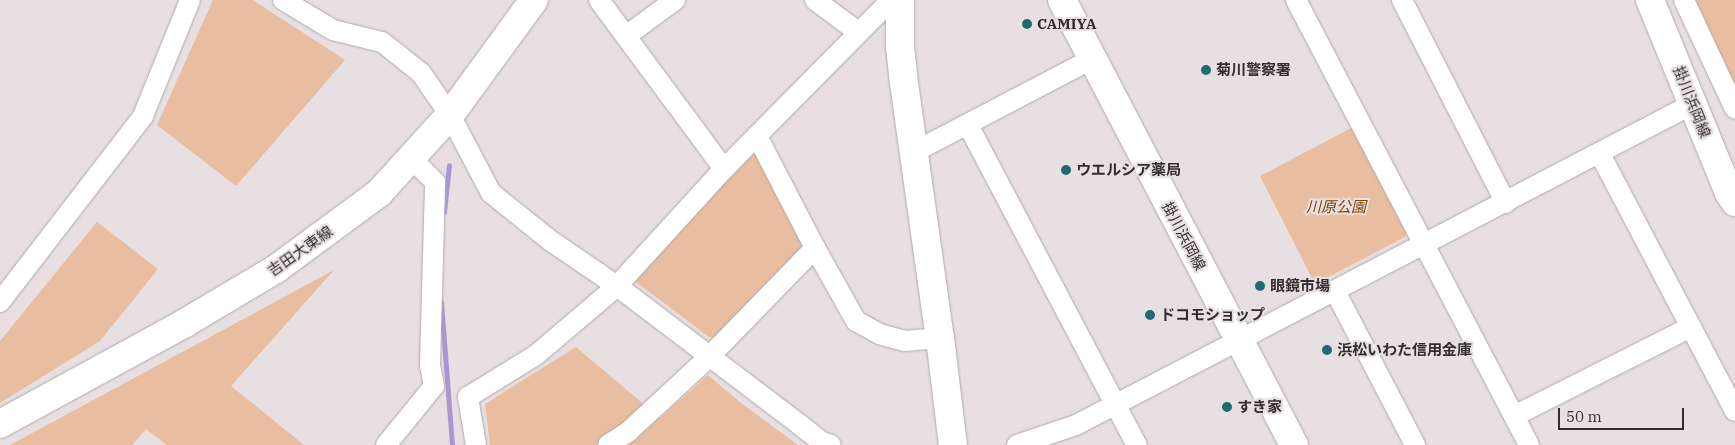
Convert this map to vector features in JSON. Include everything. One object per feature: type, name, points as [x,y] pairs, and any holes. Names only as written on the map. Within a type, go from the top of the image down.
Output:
[{"type":"main road","name":"吉田大東線","points":[[0,424],[185,323],[276,269],[379,193],[450,115],[534,0]]},
{"type":"main road","points":[[900,0],[900,46],[953,445]]},
{"type":"main road","name":"掛川浜岡線","points":[[1062,0],[1294,445]]},
{"type":"main road","name":"掛川浜岡線","points":[[1650,0],[1729,193],[1735,202]]},
{"type":"street","points":[[0,302],[143,116],[190,0]]},
{"type":"street","points":[[283,0],[332,30],[382,42],[421,73],[450,115],[491,193],[551,241],[617,286],[822,442],[831,445]]},
{"type":"street","points":[[599,0],[724,169]]},
{"type":"street","points":[[626,36],[675,0]]},
{"type":"street","points":[[815,0],[858,32]]},
{"type":"street","points":[[476,445],[468,397],[536,355],[617,286],[724,169],[891,0]]},
{"type":"street","points":[[1402,0],[1506,202]]},
{"type":"street","points":[[1684,0],[1735,110]]},
{"type":"street","points":[[1298,1],[1423,245],[1529,445]]},
{"type":"street","points":[[914,152],[1092,59]]},
{"type":"street","points":[[1017,445],[1054,434],[1116,405],[1693,104]]},
{"type":"street","points":[[968,125],[1137,445]]},
{"type":"street","points":[[758,136],[815,248],[856,321],[879,334],[905,341],[940,338]]},
{"type":"street","points":[[1600,154],[1735,411]]},
{"type":"street","points":[[386,445],[434,386],[430,366],[435,182],[411,158]]},
{"type":"street","points":[[608,445],[633,439],[710,356],[815,248]]},
{"type":"street","points":[[1335,291],[1415,445]]},
{"type":"street","points":[[1514,416],[1691,327]]},
{"type":"green space","points":[[213,0],[253,0],[345,60],[236,186],[157,125]]},
{"type":"green space","points":[[1693,0],[1735,0],[1735,88]]},
{"type":"green space","name":"川原公園","points":[[1353,127],[1409,229],[1405,237],[1315,284],[1260,176]]},
{"type":"green space","points":[[752,152],[760,153],[804,248],[717,337],[709,337],[636,282],[634,273]]},
{"type":"green space","points":[[97,222],[158,269],[100,341],[0,403],[0,341]]},
{"type":"green space","points":[[334,270],[231,386],[304,445],[167,445],[146,429],[132,445],[10,445]]},
{"type":"green space","points":[[576,347],[660,418],[708,375],[741,403],[798,445],[490,445],[485,404]]},
{"type":"waterway","points":[[444,212],[449,165]]},
{"type":"waterway","points":[[441,302],[452,445]]},
{"type":"place","name":"CAMIYA","points":[[1027,24]]},
{"type":"place","name":"菊川警察署","points":[[1206,70]]},
{"type":"place","name":"ウエルシア薬局","points":[[1066,170]]},
{"type":"place","name":"眼鏡市場","points":[[1260,286]]},
{"type":"place","name":"ドコモショップ","points":[[1150,315]]},
{"type":"place","name":"浜松いわた信用金庫","points":[[1327,350]]},
{"type":"place","name":"すき家","points":[[1227,407]]}]
